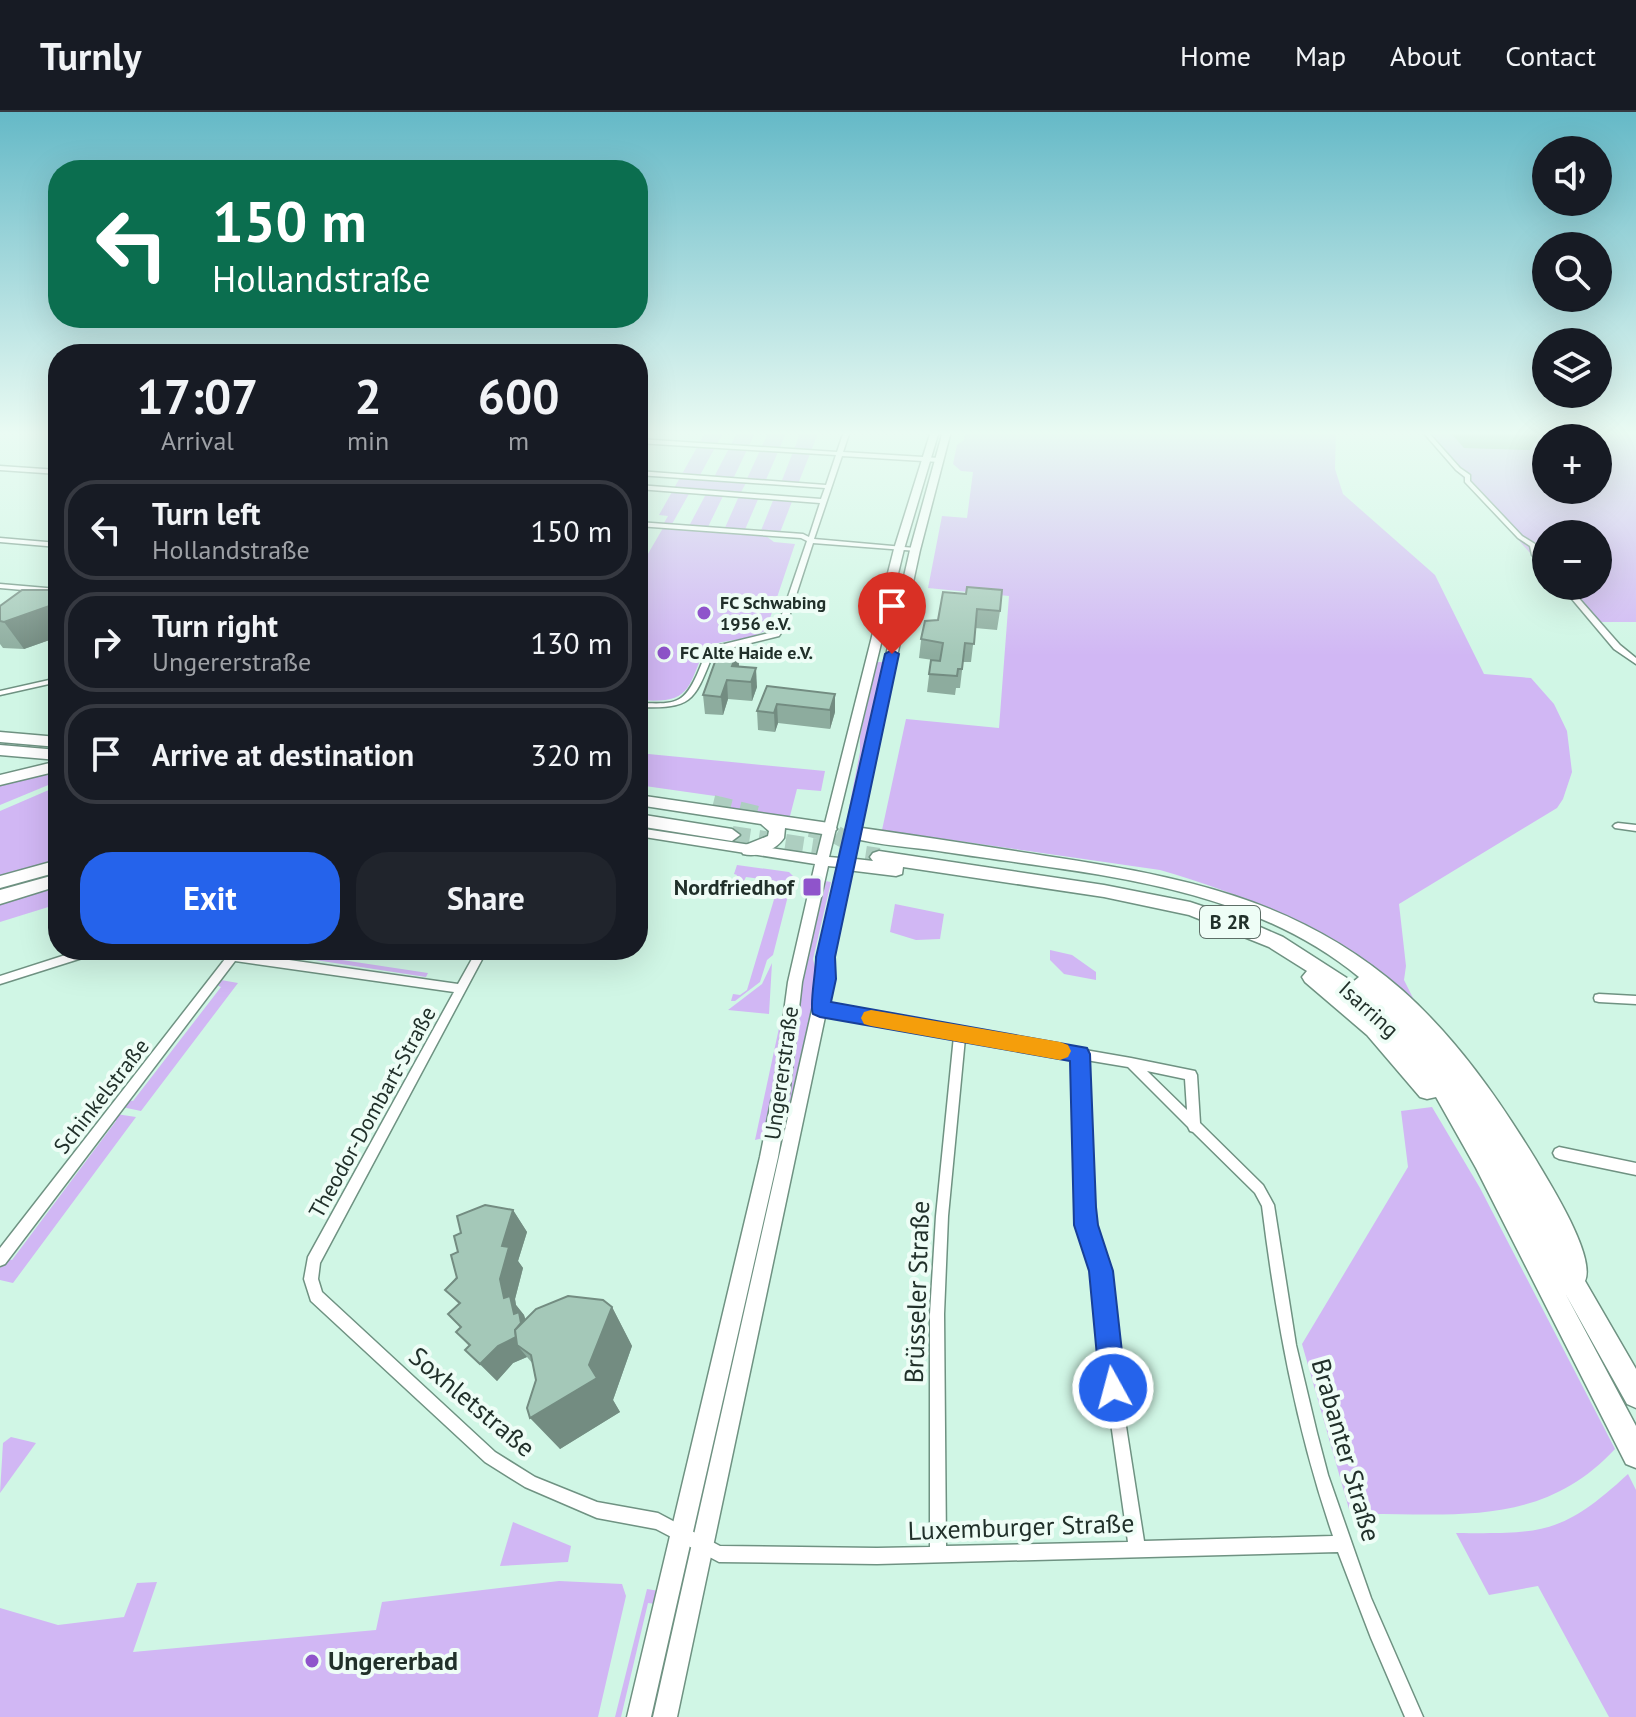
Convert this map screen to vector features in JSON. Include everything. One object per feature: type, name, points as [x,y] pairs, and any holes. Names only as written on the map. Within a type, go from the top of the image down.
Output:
[{"type":"highway","points":[[0,737],[48,741]]},
{"type":"highway","points":[[0,752],[48,754]]},
{"type":"highway","points":[[0,780],[48,768]]},
{"type":"highway","points":[[648,794],[713,804]]},
{"type":"highway","points":[[648,801],[829,829]]},
{"type":"highway","points":[[648,812],[735,830],[648,821]]},
{"type":"highway","points":[[749,850],[767,845],[776,838],[777,829],[765,819]]},
{"type":"highway","points":[[855,833],[1126,873],[1189,886],[1261,911],[1341,954],[1395,995],[1426,1024],[1471,1076],[1523,1159],[1564,1237],[1575,1266],[1578,1287]]},
{"type":"highway","name":"Isarring","points":[[1636,1395],[1483,1122],[1442,1064],[1383,1002],[1326,958],[1254,920],[1196,899],[1116,882],[881,852],[1154,900],[1207,914],[1276,942],[1341,983],[1388,1024],[1443,1090],[1484,1161],[1636,1454]]},
{"type":"highway","points":[[847,864],[1145,909],[1213,927],[1274,954],[1326,987],[1364,1018],[1416,1074],[1461,1137],[1484,1161]]},
{"type":"highway","points":[[0,882],[48,869]]},
{"type":"highway","points":[[0,897],[48,883]]},
{"type":"main road","name":"Ungererstraße","points":[[639,1717],[776,1121],[795,982],[829,829],[912,506]]},
{"type":"main road","name":"Ungererstraße","points":[[665,1717],[820,1008],[826,979],[825,957],[927,506]]},
{"type":"main road","points":[[829,829],[855,833]]},
{"type":"main road","points":[[648,834],[847,864]]},
{"type":"street","points":[[648,705],[683,703],[692,697],[710,653],[715,649],[776,634],[782,626],[822,506]]},
{"type":"street","points":[[1490,506],[1517,534],[1532,544]]},
{"type":"street","points":[[648,522],[658,525]]},
{"type":"street","points":[[648,524],[803,536],[811,541],[915,550]]},
{"type":"street","points":[[0,540],[48,544]]},
{"type":"street","points":[[0,586],[48,589]]},
{"type":"street","points":[[1576,600],[1617,647],[1636,662]]},
{"type":"street","points":[[0,693],[48,682]]},
{"type":"street","points":[[1618,826],[1636,828]]},
{"type":"street","points":[[0,980],[63,960]]},
{"type":"street","name":"Schinkelstraße","points":[[0,1259],[230,960]]},
{"type":"street","points":[[261,960],[461,989]]},
{"type":"street","name":"Theodor-Dombart-Straße","points":[[316,1296],[311,1279],[313,1262],[477,960]]},
{"type":"street","points":[[1599,998],[1636,1000]]},
{"type":"street","points":[[820,1008],[1191,1075],[1194,1127]]},
{"type":"street","name":"Brüsseler Straße","points":[[938,1553],[937,1314],[942,1216],[960,1035]]},
{"type":"street","points":[[1080,1054],[1086,1225],[1101,1271],[1113,1388],[1137,1547]]},
{"type":"street","points":[[1131,1063],[1194,1127]]},
{"type":"street","name":"Brabanter Straße","points":[[1194,1127],[1259,1189],[1268,1205],[1283,1317],[1299,1395],[1344,1544],[1414,1717]]},
{"type":"street","points":[[1559,1153],[1636,1169]]},
{"type":"street","name":"Soxhletstraße","points":[[316,1296],[500,1463],[540,1489],[597,1510],[658,1521],[703,1547]]},
{"type":"street","name":"Luxemburger Straße","points":[[703,1547],[719,1554],[745,1557],[1344,1544]]},
{"type":"shaded area","points":[[664,506],[682,506],[672,524],[664,523],[668,516],[659,515]]},
{"type":"shaded area","points":[[700,506],[718,506],[707,529],[688,528]]},
{"type":"shaded area","points":[[735,506],[755,506],[744,532],[724,530]]},
{"type":"shaded area","points":[[771,506],[790,506],[779,535],[760,533]]},
{"type":"shaded area","points":[[969,506],[1357,506],[1435,575],[1484,674],[1531,678],[1554,704],[1567,731],[1572,772],[1563,799],[1557,808],[1399,904],[1406,966],[1404,980],[1414,1000],[1354,955],[1324,937],[1264,906],[1197,881],[1160,870],[882,830],[906,719],[999,728],[1009,596],[928,588],[942,516],[967,518]]},
{"type":"shaded area","points":[[1488,506],[1636,506],[1636,622],[1592,622],[1572,600],[1612,600],[1612,520],[1532,520],[1532,555]]},
{"type":"shaded area","name":"FC Schwabing 1956 e.V.","points":[[663,528],[766,536],[774,542],[795,544],[766,630],[705,648],[685,691],[678,696],[655,701],[648,701],[648,554]]},
{"type":"shaded area","points":[[877,662],[884,662],[847,818],[860,752],[860,736]]},
{"type":"shaded area","points":[[648,754],[825,771],[821,791],[797,789],[790,816],[804,821],[717,809],[722,797],[648,786]]},
{"type":"shaded area","points":[[48,771],[48,785],[0,805],[0,783]]},
{"type":"shaded area","points":[[48,790],[48,867],[0,880],[0,811]]},
{"type":"shaded area","points":[[737,865],[789,872],[793,876],[773,955],[767,960],[760,982],[731,1001],[733,994],[740,995],[747,990],[778,886],[776,881],[746,877],[744,881],[736,880]]},
{"type":"shaded area","points":[[825,881],[831,882],[813,959],[819,983],[709,1477],[703,1476],[801,983]]},
{"type":"shaded area","points":[[48,889],[48,907],[0,922],[0,903]]},
{"type":"shaded area","points":[[895,904],[944,914],[940,939],[916,940],[890,932]]},
{"type":"shaded area","points":[[1050,950],[1072,955],[1096,972],[1096,980],[1064,974],[1050,960]]},
{"type":"shaded area","points":[[315,960],[342,960],[428,973],[426,977]]},
{"type":"shaded area","points":[[772,963],[769,1014],[728,1010],[762,984]]},
{"type":"shaded area","points":[[221,980],[238,983],[141,1111],[122,1107],[128,1100],[133,1101],[221,987],[217,985]]},
{"type":"shaded area","points":[[779,1028],[785,1029],[767,1137],[755,1140]]},
{"type":"shaded area","points":[[1432,1107],[1480,1188],[1615,1449],[1587,1474],[1558,1492],[1527,1504],[1462,1514],[1357,1514],[1349,1509],[1302,1344],[1408,1167],[1401,1111]]},
{"type":"shaded area","points":[[116,1114],[136,1117],[13,1283],[0,1280],[0,1268],[7,1259],[12,1260],[116,1121],[113,1120]]},
{"type":"shaded area","points":[[11,1437],[36,1443],[0,1493],[3,1443]]},
{"type":"shaded area","points":[[1628,1474],[1636,1490],[1636,1717],[1609,1717],[1538,1586],[1489,1595],[1456,1533],[1510,1533],[1550,1526],[1586,1509]]},
{"type":"shaded area","points":[[513,1522],[571,1546],[568,1562],[500,1566]]},
{"type":"shaded area","name":"Ungererbad","points":[[559,1581],[622,1584],[626,1596],[598,1717],[0,1717],[0,1608],[58,1625],[124,1617],[137,1583],[157,1582],[133,1652],[376,1630],[382,1602]]},
{"type":"shaded area","points":[[647,1589],[659,1591],[656,1604],[648,1603],[621,1717],[615,1717]]},
{"type":"building","points":[[967,587],[1002,590],[1000,611],[977,609],[974,644],[965,643],[962,669],[958,669],[957,676],[929,674],[931,660],[940,661],[943,643],[921,639],[925,621],[938,620],[943,592],[966,594]]},
{"type":"building","points":[[22,590],[48,590],[48,607],[4,622],[0,621],[0,606]]},
{"type":"building","points":[[720,648],[738,650],[732,666],[756,668],[751,682],[727,680],[721,697],[703,695]]},
{"type":"building","points":[[767,686],[835,694],[830,710],[777,704],[774,713],[757,711]]},
{"type":"building","points":[[485,1205],[513,1210],[502,1246],[509,1247],[500,1279],[504,1298],[510,1296],[514,1314],[519,1312],[521,1323],[515,1330],[516,1337],[498,1346],[480,1364],[465,1350],[470,1345],[456,1332],[461,1327],[448,1314],[460,1303],[445,1290],[457,1278],[451,1255],[458,1252],[454,1236],[461,1233],[457,1216]]},
{"type":"building","points":[[568,1296],[603,1300],[612,1307],[589,1365],[597,1378],[530,1418],[527,1408],[536,1380],[531,1355],[517,1345],[515,1330],[536,1309]]},
{"type":"tunnel","points":[[713,804],[758,815]]},
{"type":"tunnel","points":[[810,828],[835,834],[849,842]]},
{"type":"tunnel","points":[[732,835],[879,857]]},
{"type":"slow traffic","points":[[871,1018],[1060,1051]]},
{"type":"place","name":"FC Schwabing 1956 e.V.","points":[[704,613]]},
{"type":"place","name":"FC Alte Haide e.V.","points":[[664,653]]},
{"type":"place","name":"Nordfriedhof","points":[[812,887]]},
{"type":"place","name":"Ungererbad","points":[[312,1661]]},
{"type":"route","points":[[892,654],[855,833],[825,957],[826,979],[820,1008],[1080,1054],[1084,1207],[1086,1225],[1100,1264],[1113,1388]]}]
